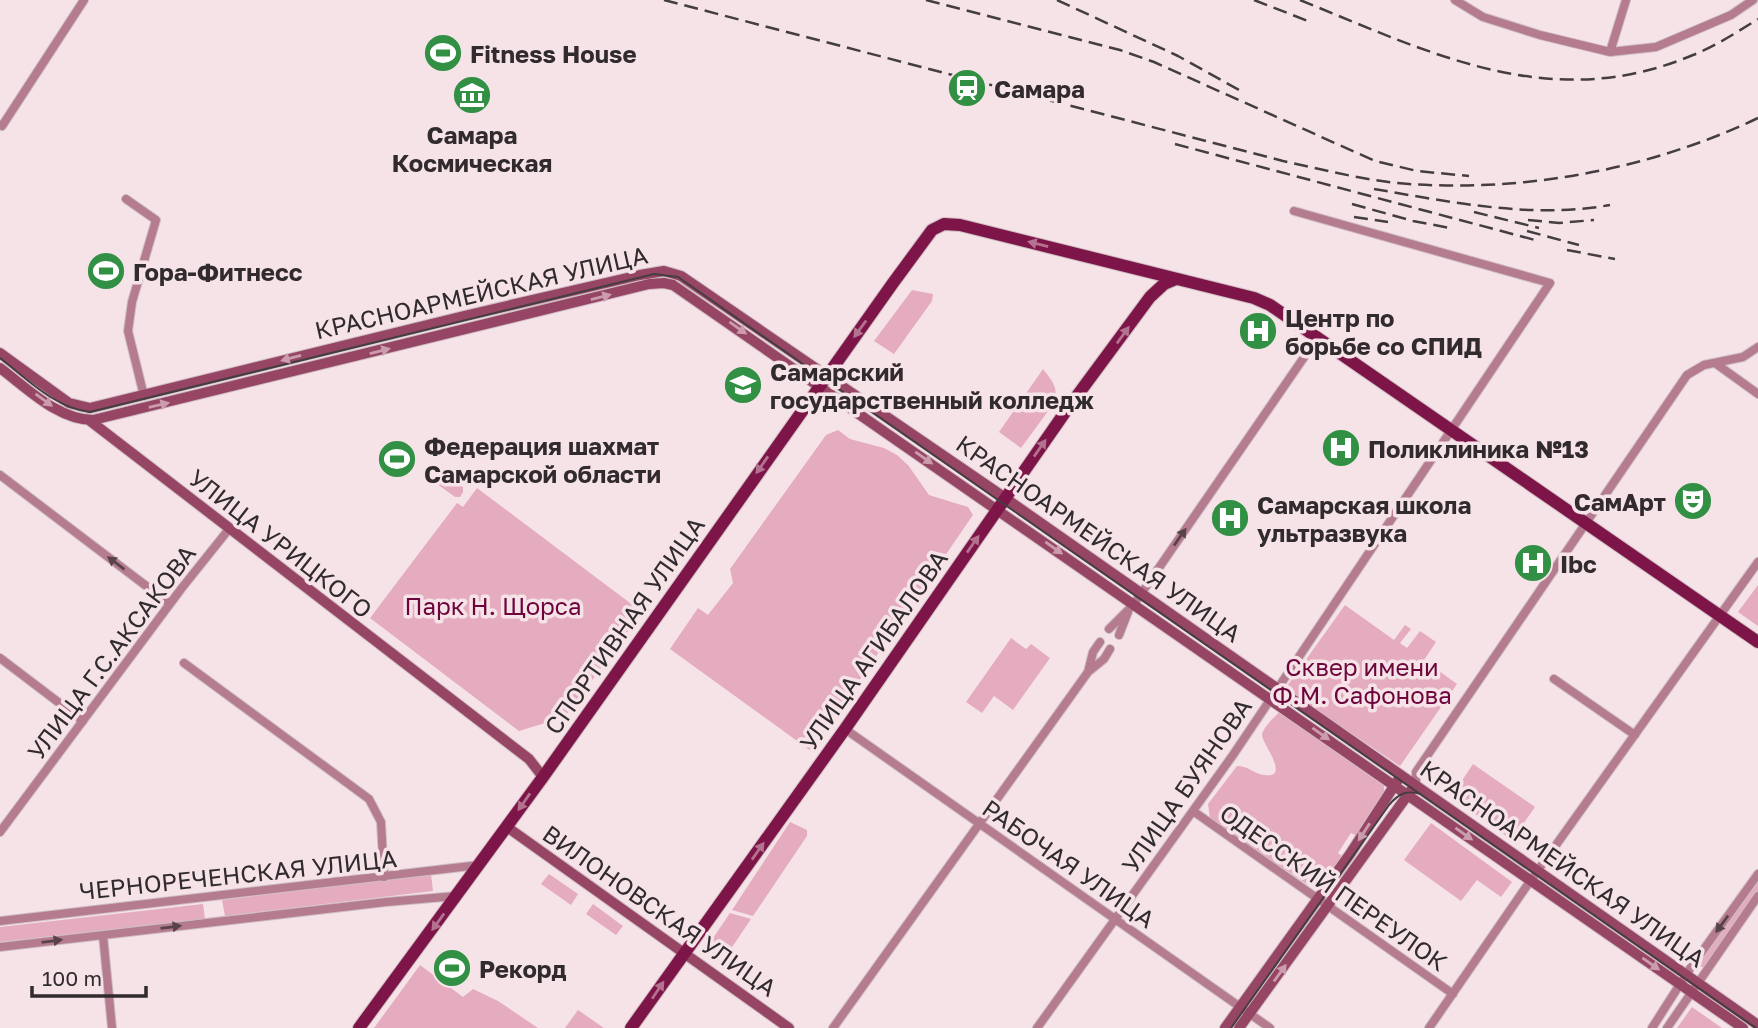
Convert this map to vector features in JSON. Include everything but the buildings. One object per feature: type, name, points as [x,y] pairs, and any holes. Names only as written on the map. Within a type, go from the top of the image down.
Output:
[{"type":"main road","name":"СПОРТИВНАЯ УЛИЦА","points":[[359,1028],[507,827],[824,380],[937,226],[956,224],[1262,301],[1758,642]]},
{"type":"main road","points":[[1139,269],[1146,273],[1152,283],[1150,297]]},
{"type":"main road","name":"КРАСНОАРМЕЙСКАЯ УЛИЦА","points":[[71,408],[90,408],[144,396],[451,319],[664,271],[690,280],[824,380],[1002,504],[1141,593],[1278,688],[1416,785],[1534,875]]},
{"type":"main road","name":"УЛИЦА АГИБАЛОВА","points":[[631,1028],[1150,297],[1164,284],[1176,279]]},
{"type":"main road","name":"КРАСНОАРМЕЙСКАЯ УЛИЦА","points":[[91,420],[664,283],[682,289],[824,380]]},
{"type":"main road","points":[[0,354],[122,448]]},
{"type":"main road","points":[[0,368],[91,420],[122,448]]},
{"type":"main road","name":"УЛИЦА УРИЦКОГО","points":[[122,448],[528,759],[543,777]]},
{"type":"main road","name":"КРАСНОАРМЕЙСКАЯ УЛИЦА","points":[[1002,504],[1131,606],[1394,785],[1534,875],[1694,987],[1743,1028]]},
{"type":"main road","points":[[1239,1028],[1245,1010],[1402,775]]},
{"type":"main road","points":[[1225,1028],[1245,1010],[1328,907],[1416,785]]},
{"type":"main road","name":"ВИЛОНОВСКАЯ УЛИЦА","points":[[507,827],[789,1028]]},
{"type":"main road","name":"КРАСНОАРМЕЙСКАЯ УЛИЦА","points":[[1694,987],[1758,1025]]},
{"type":"street","points":[[1,125],[84,0]]},
{"type":"street","points":[[1455,0],[1483,17],[1540,35],[1611,52],[1656,47],[1731,15],[1753,0]]},
{"type":"street","points":[[1611,52],[1626,0]]},
{"type":"street","points":[[126,199],[156,220],[130,311],[128,331],[144,396]]},
{"type":"street","name":"УЛИЦА БУЯНОВА","points":[[1037,1028],[1271,699],[1550,283],[1294,211]]},
{"type":"street","points":[[1109,629],[1141,593],[1318,337]]},
{"type":"street","points":[[1416,785],[1416,772],[1687,374],[1694,368],[1743,357],[1758,347]]},
{"type":"street","points":[[1714,363],[1758,394]]},
{"type":"street","points":[[0,475],[170,604]]},
{"type":"street","name":"УЛИЦА Г.С.АКСАКОВА","points":[[0,832],[229,529]]},
{"type":"street","points":[[1429,1028],[1534,875],[1758,562]]},
{"type":"street","points":[[1119,635],[1131,606]]},
{"type":"street","points":[[1088,672],[1093,652],[1100,642]]},
{"type":"street","points":[[833,1028],[1088,672],[1104,659],[1110,649]]},
{"type":"street","points":[[0,658],[83,721]]},
{"type":"street","points":[[184,663],[369,799],[381,822],[384,877]]},
{"type":"street","points":[[1554,679],[1635,735]]},
{"type":"street","name":"РАБОЧАЯ УЛИЦА","points":[[845,729],[1270,1028]]},
{"type":"street","points":[[1402,775],[1416,772]]},
{"type":"street","name":"ОДЕССКИЙ ПЕРЕУЛОК","points":[[1193,811],[1452,994]]},
{"type":"street","name":"ЧЕРНОРЕЧЕНСКАЯ УЛИЦА","points":[[0,921],[479,865]]},
{"type":"street","points":[[1651,1028],[1758,874]]},
{"type":"street","name":"ЧЕРНОРЕЧЕНСКАЯ УЛИЦА","points":[[0,947],[457,896]]},
{"type":"street","points":[[1667,1028],[1758,896]]},
{"type":"street","points":[[103,935],[111,1028]]},
{"type":"green space","points":[[912,290],[933,294],[932,301],[894,354],[874,341]]},
{"type":"green space","points":[[1043,369],[1055,388],[1054,403],[1021,448],[999,432]]},
{"type":"green space","points":[[838,430],[850,439],[884,448],[897,455],[908,465],[929,495],[968,507],[973,515],[811,751],[670,649],[698,608],[708,615],[733,583],[730,569],[826,435]]},
{"type":"green space","points":[[445,474],[463,487],[460,497],[455,497],[437,484],[437,477]]},
{"type":"green space","name":"Парк Н. Щорса","points":[[477,488],[642,612],[565,717],[519,731],[370,618],[457,503],[463,507]]},
{"type":"green space","points":[[1758,585],[1758,626],[1738,612]]},
{"type":"green space","name":"Cквер имени Ф.М. Сафонова","points":[[1345,605],[1394,640],[1405,625],[1411,629],[1400,643],[1407,648],[1420,631],[1436,642],[1424,660],[1457,684],[1400,766],[1285,689]]},
{"type":"green space","points":[[1011,638],[1026,649],[1031,644],[1050,658],[1013,710],[994,696],[982,713],[966,702]]},
{"type":"green space","points":[[1279,712],[1384,784],[1384,797],[1357,836],[1351,833],[1338,853],[1343,857],[1323,884],[1308,885],[1210,819],[1208,804],[1237,766],[1264,775],[1272,775],[1275,771],[1273,759],[1262,735],[1266,726]]},
{"type":"green space","points":[[1473,764],[1535,807],[1512,840],[1451,797]]},
{"type":"green space","points":[[790,822],[807,830],[807,836],[753,916],[732,910]]},
{"type":"green space","points":[[1431,823],[1512,882],[1501,897],[1477,880],[1461,901],[1404,860]]},
{"type":"green space","points":[[431,874],[433,891],[225,916],[222,900]]},
{"type":"green space","points":[[549,874],[578,894],[571,905],[541,884]]},
{"type":"green space","points":[[1758,883],[1758,891],[1704,967],[1700,967],[1699,963],[1754,884]]},
{"type":"green space","points":[[203,904],[205,919],[0,942],[0,927]]},
{"type":"green space","points":[[593,904],[623,926],[616,935],[586,914]]},
{"type":"green space","points":[[730,913],[751,919],[724,959],[709,944]]},
{"type":"green space","points":[[420,965],[463,997],[473,989],[498,1001],[538,1028],[374,1028]]},
{"type":"green space","points":[[1692,1007],[1722,1028],[1677,1028]]},
{"type":"green space","points":[[578,1010],[604,1028],[565,1028]]},
{"type":"tram line","points":[[0,358],[53,399],[90,412],[654,274],[678,277],[1756,1028]]},
{"type":"tram line","points":[[1231,1028],[1389,805],[1404,794],[1421,794]]},
{"type":"railway","points":[[664,0],[1283,161],[1393,183],[1453,186],[1498,184],[1588,173],[1675,151],[1758,118]]},
{"type":"railway","points":[[926,0],[1120,50],[1154,62],[1375,161],[1417,171],[1469,176]]},
{"type":"railway","points":[[1057,0],[1178,56],[1241,91]]},
{"type":"railway","points":[[1254,0],[1308,21]]},
{"type":"railway","points":[[1300,0],[1444,57],[1492,70],[1541,78],[1590,79],[1641,72],[1702,51],[1758,19]]},
{"type":"railway","points":[[1175,144],[1535,240]]},
{"type":"railway","points":[[1374,189],[1521,210],[1581,209],[1610,205]]},
{"type":"railway","points":[[1352,204],[1450,228]]},
{"type":"railway","points":[[1474,212],[1539,228]]},
{"type":"railway","points":[[1354,217],[1388,222]]},
{"type":"railway","points":[[1528,220],[1559,223],[1594,220]]},
{"type":"railway","points":[[1527,231],[1579,245]]},
{"type":"railway","points":[[1567,250],[1615,259]]},
{"type":"place","name":"Fitness House","points":[[443,53]]},
{"type":"place","name":"Самара","points":[[967,88]]},
{"type":"place","name":"Самара Космическая","points":[[472,95]]},
{"type":"place","name":"Гора-Фитнесс","points":[[106,271]]},
{"type":"place","name":"Центр по борьбе со СПИД","points":[[1258,331]]},
{"type":"place","name":"Самарский государственный колледж","points":[[743,385]]},
{"type":"place","name":"Поликлиника №13","points":[[1341,448]]},
{"type":"place","name":"Федерация шахмат Самарской области","points":[[397,459]]},
{"type":"place","name":"СамАрт","points":[[1693,501]]},
{"type":"place","name":"Самарская школа ультразвука","points":[[1230,518]]},
{"type":"place","name":"Ibc","points":[[1533,563]]},
{"type":"place","name":"Рекорд","points":[[452,968]]}]
